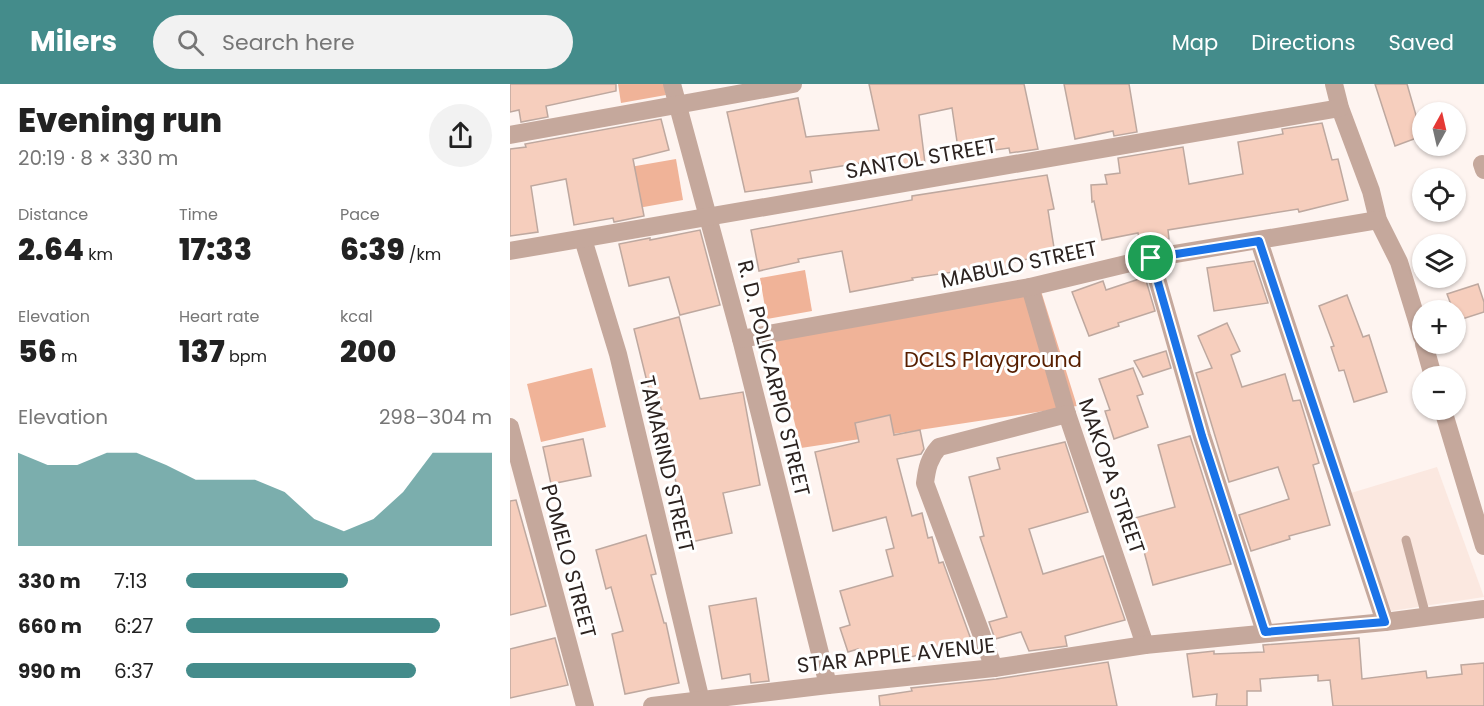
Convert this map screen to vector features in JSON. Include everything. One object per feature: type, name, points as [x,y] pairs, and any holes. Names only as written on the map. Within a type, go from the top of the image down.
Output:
[{"type":"street","name":"R. D. POLICARPIO STREET","points":[[672,84],[741,339],[828,684]]},
{"type":"street","points":[[510,135],[793,84]]},
{"type":"street","points":[[1334,84],[1340,108],[1371,191],[1378,220],[1399,262],[1412,304]]},
{"type":"street","name":"SANTOL STREET","points":[[510,251],[1340,108]]},
{"type":"street","name":"MABULO STREET","points":[[741,339],[1030,287],[1151,258],[1378,220]]},
{"type":"street","name":"TAMARIND STREET","points":[[583,239],[618,354],[700,701]]},
{"type":"street","points":[[1259,241],[1385,622]]},
{"type":"street","points":[[1151,258],[1202,436],[1265,632]]},
{"type":"street","name":"MAKOPA STREET","points":[[1030,287],[1067,414],[1145,645]]},
{"type":"street","points":[[994,668],[925,483],[927,468],[931,455],[939,447],[1067,414]]},
{"type":"street","points":[[1446,420],[1484,546]]},
{"type":"street","name":"POMELO STREET","points":[[510,427],[585,706]]},
{"type":"street","name":"STAR APPLE AVENUE","points":[[652,706],[828,684],[994,668],[1145,645],[1385,622],[1484,609]]},
{"type":"lane","points":[[1406,540],[1426,616]]},
{"type":"shaded area","points":[[1437,467],[1484,597],[1391,611],[1351,493]]},
{"type":"green space","points":[[618,84],[664,84],[666,95],[621,103]]},
{"type":"green space","points":[[676,159],[683,200],[638,208],[630,167]]},
{"type":"green space","points":[[805,270],[812,311],[767,319],[760,278]]},
{"type":"green space","name":"DCLS Playground","points":[[1041,291],[1077,406],[801,448],[774,341]]},
{"type":"green space","points":[[592,368],[606,427],[541,442],[527,384]]},
{"type":"building","points":[[510,84],[616,84],[616,91],[546,106],[548,117],[521,122],[519,110],[510,112]]},
{"type":"building","points":[[869,84],[1024,84],[1038,149],[1010,153],[1009,148],[959,155],[952,108],[919,115],[925,163],[861,168],[861,163],[810,171],[812,182],[745,192],[727,112],[798,98],[806,137],[879,130]]},
{"type":"building","points":[[1064,84],[1129,84],[1137,132],[1114,136],[1113,131],[1075,139]]},
{"type":"building","points":[[1375,84],[1407,84],[1412,102],[1412,140],[1395,146]]},
{"type":"building","points":[[661,119],[669,150],[633,159],[644,216],[614,222],[613,218],[574,225],[566,179],[531,186],[538,232],[510,236],[510,149],[526,147],[525,144]]},
{"type":"building","points":[[1322,123],[1332,160],[1338,159],[1348,200],[1299,212],[1298,209],[1168,230],[1169,239],[1140,244],[1138,233],[1102,240],[1094,201],[1092,202],[1091,185],[1107,184],[1105,175],[1120,173],[1118,158],[1183,147],[1189,184],[1243,174],[1238,142],[1283,134],[1282,129]]},
{"type":"building","points":[[1047,175],[1054,209],[1048,210],[1055,254],[1012,262],[1013,272],[981,276],[980,268],[912,278],[913,280],[850,292],[842,251],[798,259],[799,262],[759,271],[751,230],[912,200],[912,196]]},
{"type":"building","points":[[700,230],[720,305],[680,315],[669,277],[629,286],[619,244]]},
{"type":"building","points":[[1254,261],[1268,303],[1214,311],[1207,268]]},
{"type":"building","points":[[1145,277],[1155,311],[1118,323],[1119,326],[1089,336],[1072,292],[1103,281],[1106,290]]},
{"type":"building","points":[[1478,284],[1484,302],[1484,312],[1466,318],[1466,300],[1449,300],[1447,294]]},
{"type":"building","points":[[1347,295],[1363,337],[1369,335],[1387,392],[1354,402],[1344,370],[1339,371],[1331,347],[1334,346],[1319,306]]},
{"type":"building","points":[[679,317],[700,399],[743,392],[760,485],[723,493],[732,533],[691,542],[682,500],[679,500],[673,466],[670,467],[665,436],[669,435],[656,392],[650,394],[634,329]]},
{"type":"building","points":[[1227,323],[1240,351],[1231,355],[1242,387],[1285,374],[1293,401],[1300,400],[1319,463],[1313,465],[1330,525],[1289,536],[1290,539],[1251,551],[1239,515],[1289,499],[1278,467],[1229,482],[1196,373],[1212,368],[1198,336]]},
{"type":"building","points":[[1166,351],[1171,368],[1143,377],[1134,361]]},
{"type":"building","points":[[1133,368],[1143,394],[1137,396],[1148,427],[1114,439],[1105,411],[1110,410],[1099,379]]},
{"type":"building","points":[[890,415],[894,435],[920,430],[924,449],[921,454],[897,459],[912,516],[922,513],[928,538],[932,537],[939,563],[943,562],[973,645],[950,652],[948,647],[896,661],[892,648],[861,658],[858,649],[848,652],[840,628],[850,625],[840,591],[893,576],[886,550],[894,548],[886,517],[833,531],[815,452],[859,442],[855,423]]},
{"type":"building","points":[[1190,436],[1231,564],[1153,585],[1135,518],[1175,507],[1158,445]]},
{"type":"building","points":[[583,439],[591,476],[551,484],[543,447]]},
{"type":"building","points":[[1065,442],[1088,512],[1029,529],[1043,574],[1103,556],[1125,620],[1065,636],[1067,646],[1029,651],[1021,632],[995,639],[989,622],[1007,617],[980,537],[984,536],[969,477],[1000,469],[997,458]]},
{"type":"building","points":[[516,500],[546,606],[510,615],[510,501]]},
{"type":"building","points":[[646,535],[656,574],[651,575],[664,623],[666,623],[679,683],[625,694],[612,634],[623,631],[611,587],[606,589],[596,550]]},
{"type":"building","points":[[756,598],[769,681],[751,683],[750,674],[722,679],[709,606]]},
{"type":"building","points":[[555,638],[568,685],[510,698],[510,649]]},
{"type":"building","points":[[1359,638],[1362,679],[1426,671],[1427,678],[1462,674],[1461,665],[1484,663],[1484,706],[1333,706],[1330,680],[1318,681],[1318,675],[1260,679],[1261,691],[1247,691],[1247,706],[1216,706],[1217,694],[1193,697],[1187,654],[1214,651],[1214,654],[1264,652],[1263,645]]},
{"type":"building","points":[[1108,662],[1117,706],[880,706],[879,696],[912,691],[911,688],[996,679]]},
{"type":"route","points":[[1259,241],[1385,622],[1265,632],[1202,436],[1151,258],[1259,241]]}]
